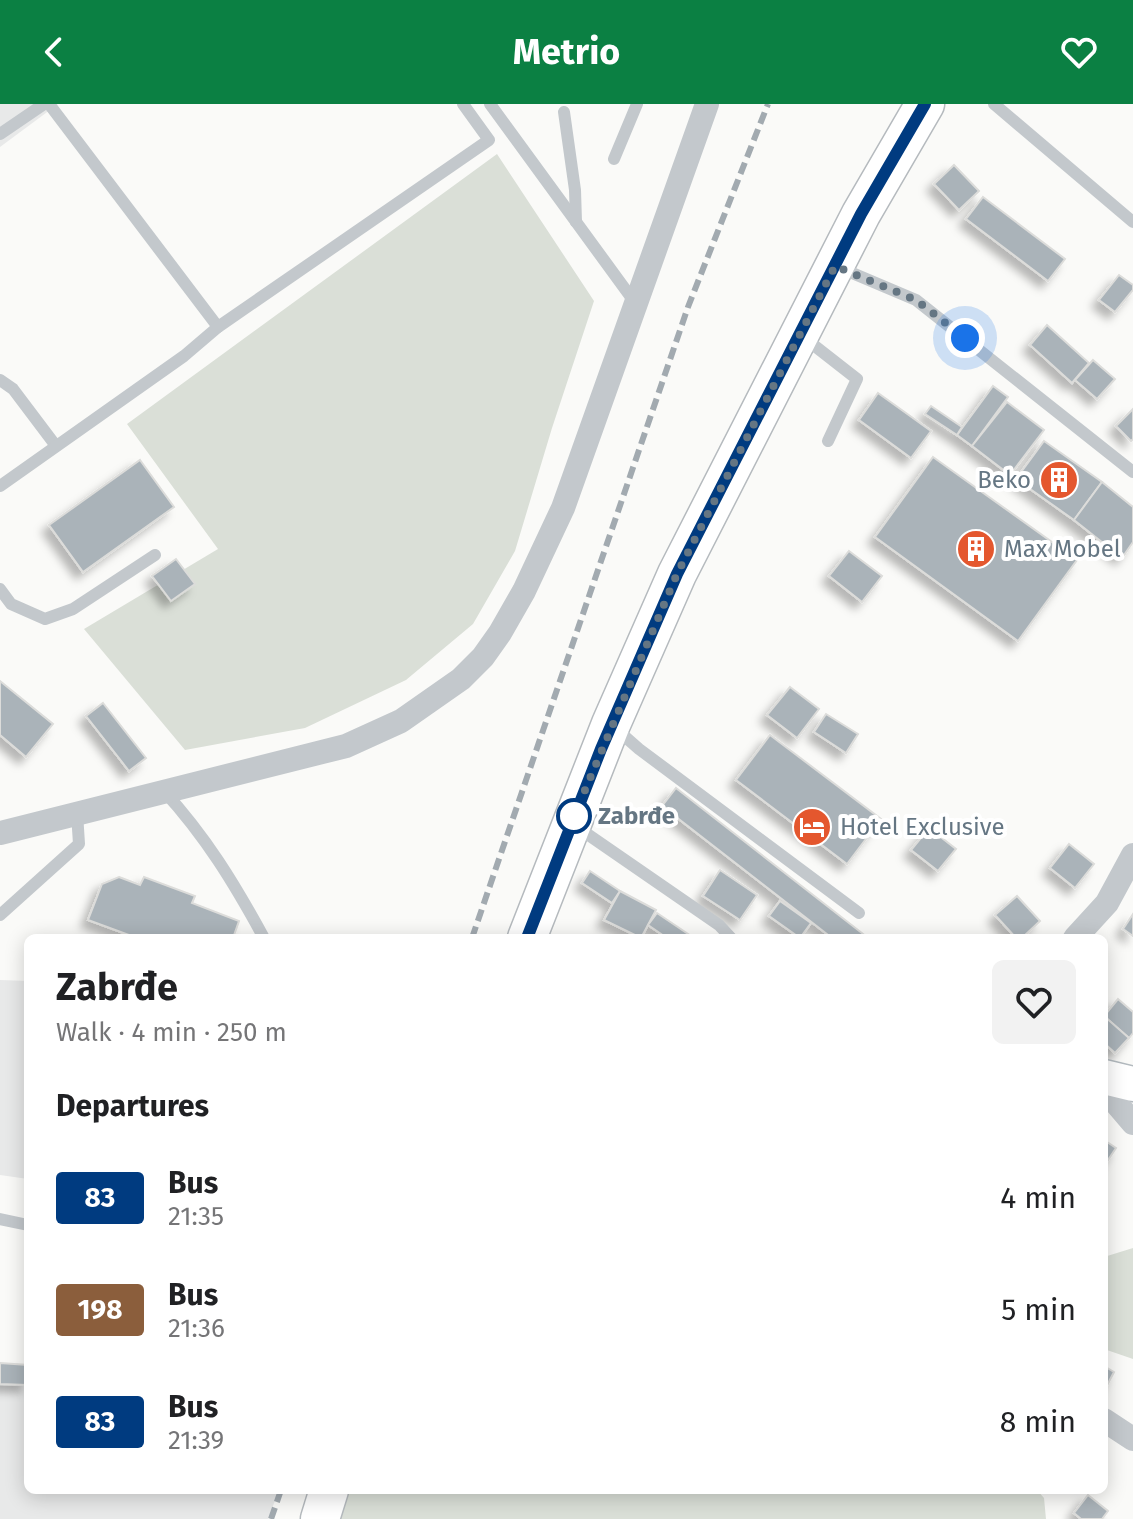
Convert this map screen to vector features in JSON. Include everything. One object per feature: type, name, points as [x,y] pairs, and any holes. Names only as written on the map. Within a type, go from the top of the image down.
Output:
[{"type":"main road","points":[[529,934],[611,724],[677,574],[861,214],[925,104]]},
{"type":"main road","points":[[320,1519],[328,1494]]},
{"type":"street","points":[[0,833],[346,746],[401,721],[461,679],[483,657],[524,591],[563,508],[707,104]]},
{"type":"street","points":[[1079,934],[1107,903],[1133,855]]},
{"type":"street","points":[[1108,1078],[1133,1084]]},
{"type":"street","points":[[1108,1094],[1133,1123]]},
{"type":"street","points":[[1108,1423],[1133,1439]]},
{"type":"lane","points":[[0,134],[47,104],[218,327]]},
{"type":"lane","points":[[0,486],[184,356],[218,327],[489,140],[463,104]]},
{"type":"lane","points":[[490,104],[636,304]]},
{"type":"lane","points":[[614,159],[637,104]]},
{"type":"lane","points":[[994,104],[1133,222]]},
{"type":"lane","points":[[564,112],[575,190],[576,222]]},
{"type":"lane","points":[[835,266],[916,300],[1133,472]]},
{"type":"lane","points":[[800,334],[857,379],[828,441]]},
{"type":"lane","points":[[0,380],[13,389],[56,446]]},
{"type":"lane","points":[[0,589],[11,604],[45,619],[73,609],[155,555]]},
{"type":"lane","points":[[611,724],[650,757],[859,913]]},
{"type":"lane","points":[[163,790],[195,825],[231,877],[262,934]]},
{"type":"lane","points":[[0,915],[79,844],[77,813]]},
{"type":"lane","points":[[571,823],[719,925],[727,934]]},
{"type":"lane","points":[[0,1219],[24,1224]]},
{"type":"shaded area","points":[[0,104],[58,104],[0,147]]},
{"type":"shaded area","points":[[497,154],[594,301],[515,551],[473,624],[406,680],[305,728],[185,750],[84,629],[218,549],[127,424]]},
{"type":"shaded area","points":[[0,980],[24,981],[24,1178],[0,1175]]},
{"type":"shaded area","points":[[1133,1248],[1133,1359],[1108,1350],[1108,1256]]},
{"type":"shaded area","points":[[0,1373],[24,1375],[24,1494],[277,1494],[268,1519],[0,1519]]},
{"type":"shaded area","points":[[344,1494],[1040,1494],[1044,1498],[1046,1519],[337,1519]]},
{"type":"building","points":[[954,165],[979,191],[959,210],[934,184]]},
{"type":"building","points":[[983,197],[1065,259],[1048,281],[966,219]]},
{"type":"building","points":[[1119,275],[1133,285],[1133,290],[1115,312],[1099,300]]},
{"type":"building","points":[[1047,325],[1089,363],[1072,383],[1030,345]]},
{"type":"building","points":[[1093,360],[1115,379],[1097,399],[1075,380]]},
{"type":"building","points":[[993,386],[1008,397],[972,446],[957,435]]},
{"type":"building","points":[[878,393],[931,431],[911,458],[859,420]]},
{"type":"building","points":[[1007,402],[1044,430],[1010,475],[972,446]]},
{"type":"building","points":[[931,406],[962,427],[957,435],[925,414]]},
{"type":"building","points":[[1133,409],[1133,439],[1131,441],[1116,426]]},
{"type":"building","name":"Beko","points":[[1044,441],[1102,482],[1074,520],[1016,479]]},
{"type":"building","name":"Max Mobel","points":[[933,457],[1077,560],[1018,641],[875,537]]},
{"type":"building","points":[[140,460],[174,507],[83,572],[49,525]]},
{"type":"building","points":[[1102,482],[1133,507],[1133,542],[1122,558],[1074,520]]},
{"type":"building","points":[[849,551],[882,576],[862,602],[829,576]]},
{"type":"building","points":[[176,559],[195,584],[171,601],[152,576]]},
{"type":"building","points":[[0,681],[53,724],[26,757],[0,735]]},
{"type":"building","points":[[790,687],[819,709],[797,738],[767,715]]},
{"type":"building","points":[[103,703],[146,758],[129,771],[86,716]]},
{"type":"building","points":[[826,714],[858,734],[846,753],[814,732]]},
{"type":"building","points":[[770,735],[881,819],[847,864],[736,780]]},
{"type":"building","points":[[676,788],[863,934],[827,934],[662,806]]},
{"type":"building","points":[[929,828],[956,849],[938,871],[911,850]]},
{"type":"building","points":[[1069,844],[1094,864],[1075,888],[1050,868]]},
{"type":"building","points":[[720,870],[757,895],[740,920],[703,896]]},
{"type":"building","points":[[590,871],[620,891],[612,903],[582,883]]},
{"type":"building","points":[[119,877],[140,885],[144,877],[195,896],[192,903],[239,921],[234,934],[126,934],[88,920],[102,884]]},
{"type":"building","points":[[620,891],[656,910],[643,934],[633,934],[604,920]]},
{"type":"building","points":[[1017,896],[1040,921],[1026,934],[1012,934],[995,915]]},
{"type":"building","points":[[780,901],[811,923],[803,934],[794,934],[769,916]]},
{"type":"building","points":[[657,913],[688,934],[661,934],[648,925]]},
{"type":"building","points":[[1133,914],[1133,936],[1123,929]]},
{"type":"building","points":[[1118,999],[1133,1012],[1133,1033],[1129,1038],[1108,1020],[1108,1011]]},
{"type":"building","points":[[1108,1020],[1129,1038],[1115,1053],[1108,1047]]},
{"type":"building","points":[[1108,1143],[1116,1148],[1108,1160]]},
{"type":"building","points":[[0,1363],[24,1365],[24,1385],[0,1384]]},
{"type":"building","points":[[1108,1368],[1114,1372],[1108,1383]]},
{"type":"building","points":[[1088,1495],[1108,1511],[1102,1519],[1081,1519],[1074,1513]]},
{"type":"railway","points":[[473,934],[688,307],[768,104]]},
{"type":"railway","points":[[271,1519],[280,1494]]},
{"type":"bus line","name":"83","points":[[529,934],[601,749],[677,574],[861,214],[925,104]]},
{"type":"place","name":"Beko","points":[[1059,480]]},
{"type":"place","name":"Max Mobel","points":[[976,549]]},
{"type":"place","name":"Zabrđe","points":[[574,816]]},
{"type":"place","name":"Hotel Exclusive","points":[[812,827]]},
{"type":"route","points":[[574,816],[571,823],[677,574],[835,266],[916,300],[965,338]]}]
